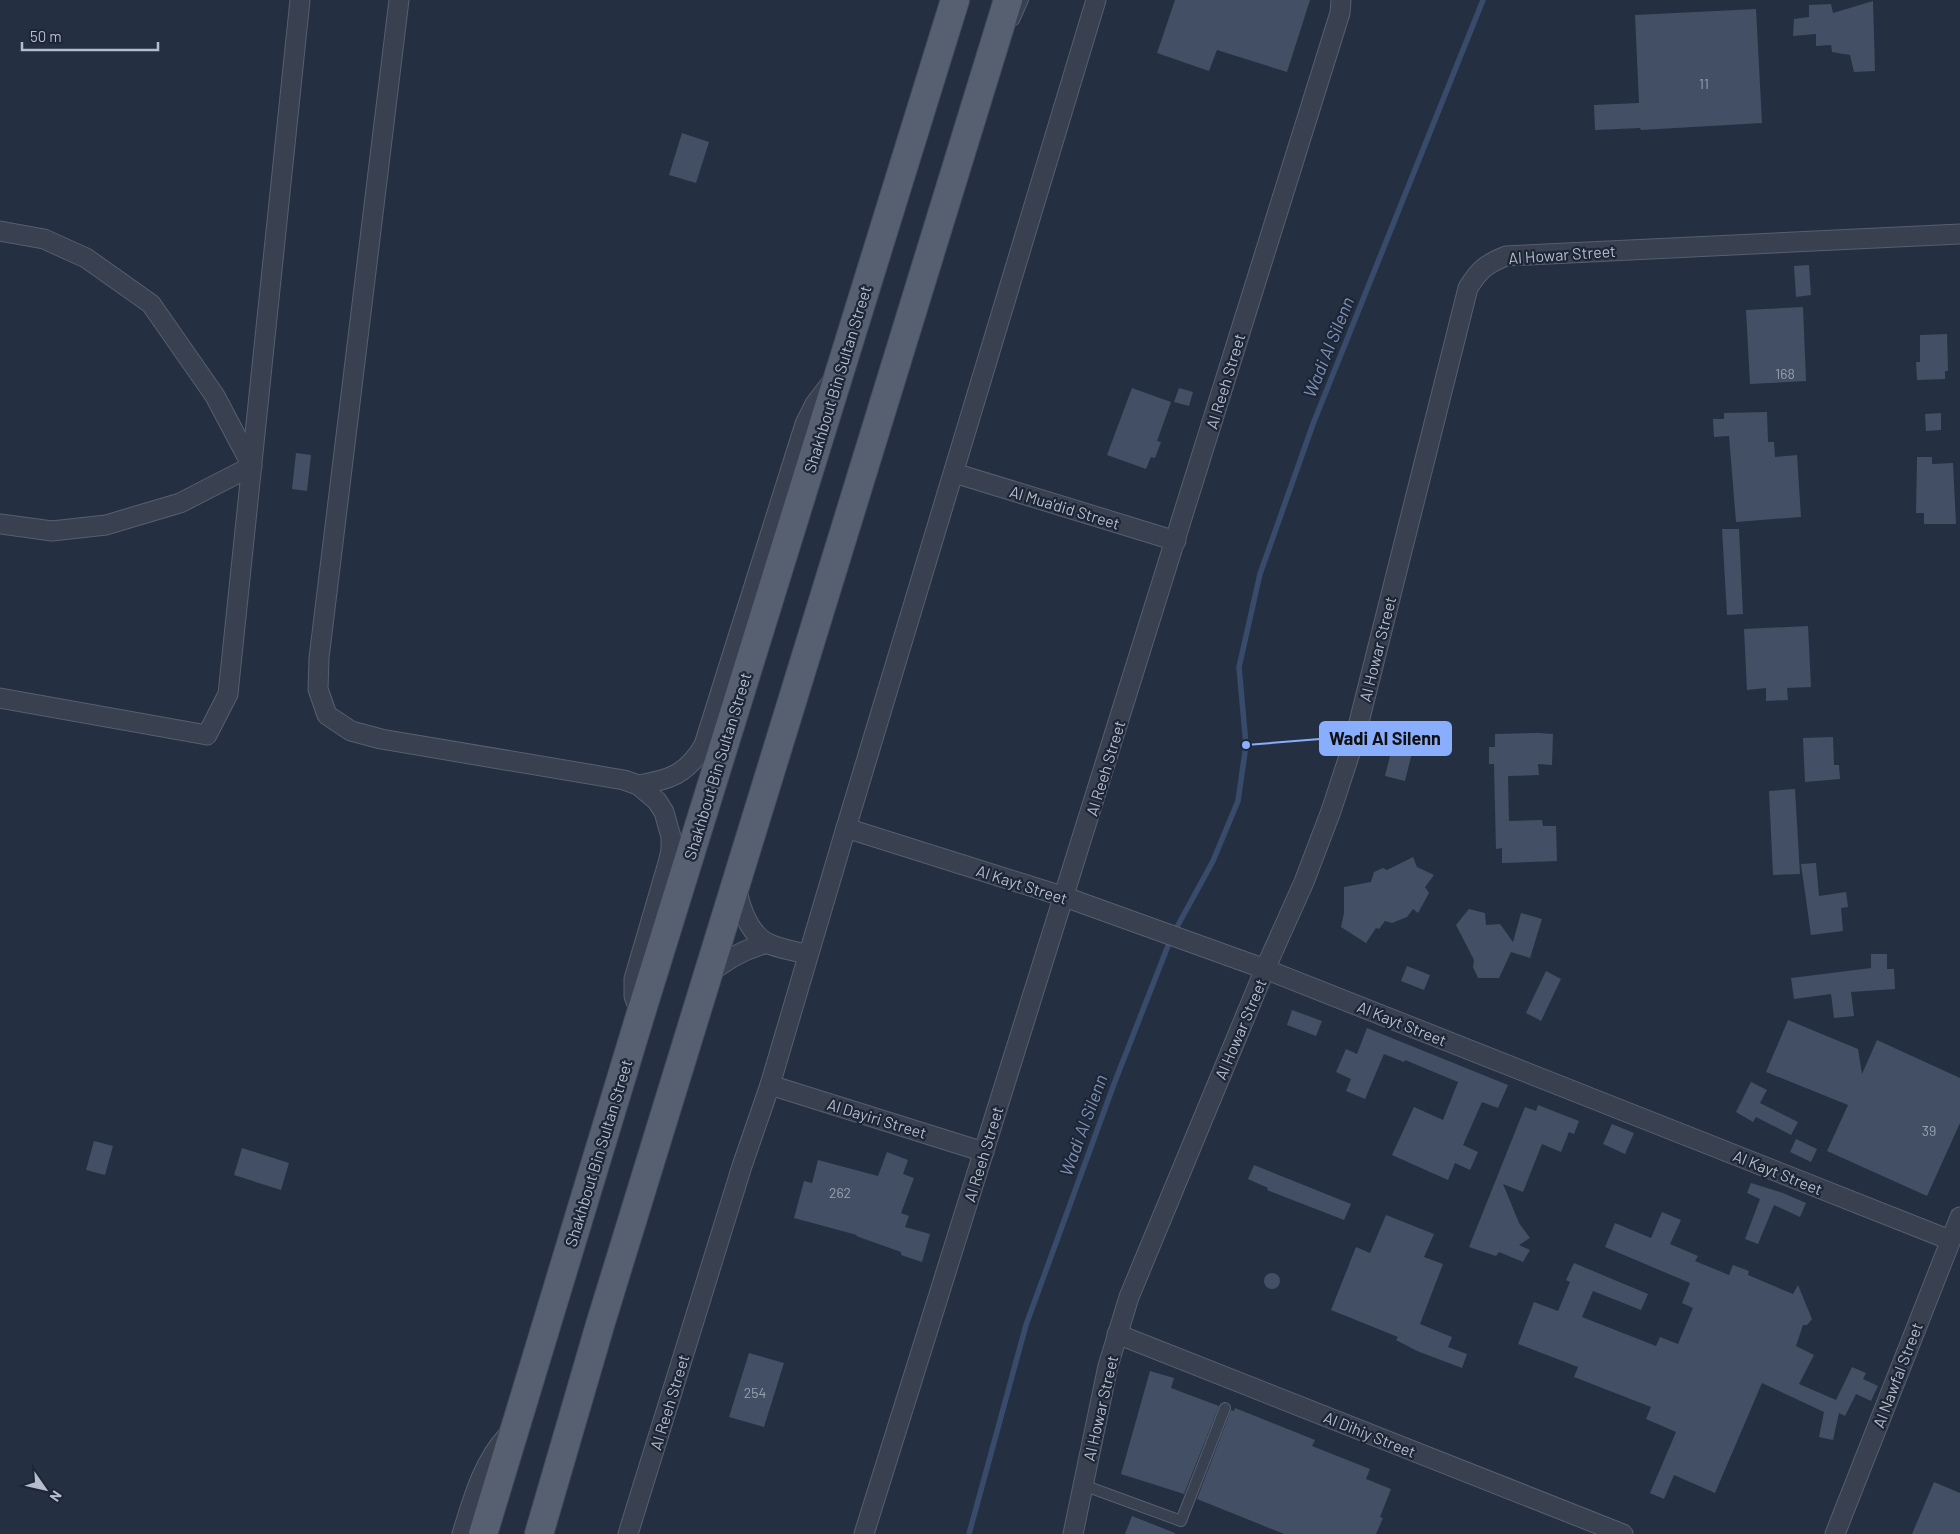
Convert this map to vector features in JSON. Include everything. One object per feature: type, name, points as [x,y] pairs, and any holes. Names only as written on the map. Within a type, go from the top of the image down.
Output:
[{"type":"main road","name":"Shakhbout Bin Sultan Street","points":[[483,1534],[641,1013],[955,0]]},
{"type":"main road","points":[[539,1534],[600,1325],[1008,0]]},
{"type":"street","points":[[0,698],[207,735],[228,694],[300,0]]},
{"type":"street","points":[[399,0],[319,658],[318,689],[327,716],[351,731],[381,739],[624,780],[638,784],[659,782],[673,777],[686,769],[704,745],[805,424],[818,399],[837,378]]},
{"type":"street","name":"Al Reeh Street","points":[[628,1534],[742,1166],[770,1085],[1096,0]]},
{"type":"street","name":"Al Reeh Street","points":[[864,1534],[1176,541],[1340,13],[1341,0]]},
{"type":"street","points":[[0,231],[44,239],[86,258],[151,304],[215,396],[252,466]]},
{"type":"street","name":"Al Howar Street","points":[[1073,1534],[1108,1366],[1117,1334],[1143,1261],[1265,969],[1307,874],[1331,811],[1354,738],[1468,288],[1477,273],[1490,262],[1506,256],[1960,234]]},
{"type":"street","points":[[0,524],[52,531],[106,525],[180,503],[252,466]]},
{"type":"street","name":"Al Mua'did Street","points":[[954,473],[1176,541]]},
{"type":"street","points":[[638,784],[657,801],[666,818],[671,837],[668,863],[634,979],[634,996],[641,1013]]},
{"type":"street","name":"Al Kayt Street","points":[[846,828],[1065,897],[1265,969],[1950,1240]]},
{"type":"street","points":[[736,885],[739,902],[746,918],[756,932],[768,943],[808,954]]},
{"type":"street","points":[[708,975],[736,954],[768,943]]},
{"type":"street","name":"Al Dayiri Street","points":[[770,1085],[984,1152]]},
{"type":"street","name":"Al Nawfal Street","points":[[1835,1534],[1960,1217]]},
{"type":"street","name":"Al Dihiy Street","points":[[1117,1334],[1623,1534]]},
{"type":"street","points":[[462,1534],[483,1473],[502,1442],[514,1428]]},
{"type":"lane","points":[[984,76],[1009,31],[1023,0]]},
{"type":"lane","points":[[1083,1485],[1182,1521],[1225,1408]]},
{"type":"building","points":[[1175,0],[1310,0],[1287,72],[1217,50],[1209,71],[1157,53]]},
{"type":"building","points":[[1873,1],[1875,71],[1854,72],[1850,55],[1832,52],[1831,45],[1816,46],[1816,34],[1793,36],[1794,19],[1809,17],[1809,5],[1831,4],[1833,13]]},
{"type":"building","points":[[1756,9],[1762,123],[1641,130],[1640,128],[1595,130],[1594,105],[1639,103],[1635,15]]},
{"type":"building","points":[[682,133],[709,142],[696,183],[669,175]]},
{"type":"building","points":[[1809,265],[1811,295],[1796,297],[1794,266]]},
{"type":"building","points":[[1803,307],[1806,381],[1750,384],[1746,310]]},
{"type":"building","points":[[1947,334],[1948,371],[1945,371],[1945,379],[1917,380],[1916,362],[1920,362],[1920,335]]},
{"type":"building","points":[[1132,388],[1171,402],[1157,441],[1161,442],[1155,458],[1151,457],[1146,469],[1107,455]]},
{"type":"building","points":[[1179,388],[1193,392],[1189,406],[1174,402]]},
{"type":"building","points":[[1767,412],[1768,442],[1774,442],[1775,457],[1797,455],[1801,517],[1736,522],[1729,436],[1714,437],[1713,419],[1724,419],[1724,413]]},
{"type":"building","points":[[1941,413],[1941,430],[1926,431],[1925,414]]},
{"type":"building","points":[[296,453],[311,455],[307,491],[292,489]]},
{"type":"building","points":[[1917,457],[1932,457],[1932,464],[1953,463],[1956,524],[1924,524],[1924,513],[1916,513]]},
{"type":"building","points":[[1722,529],[1739,529],[1743,614],[1727,615]]},
{"type":"building","points":[[1808,626],[1811,687],[1787,688],[1788,700],[1766,701],[1766,688],[1747,690],[1744,629]]},
{"type":"building","points":[[1495,734],[1553,734],[1552,765],[1538,764],[1539,775],[1508,776],[1509,821],[1542,820],[1543,826],[1556,826],[1557,861],[1502,863],[1502,848],[1496,849],[1494,764],[1489,764],[1489,747],[1495,747]]},
{"type":"building","points":[[1395,736],[1415,741],[1405,781],[1385,776]]},
{"type":"building","points":[[1833,737],[1834,765],[1839,765],[1840,779],[1805,782],[1803,738]]},
{"type":"building","points":[[1795,789],[1800,874],[1773,875],[1769,791]]},
{"type":"building","points":[[1413,857],[1417,867],[1434,875],[1425,887],[1429,893],[1418,913],[1413,909],[1407,917],[1392,923],[1385,921],[1379,929],[1376,928],[1366,943],[1341,927],[1344,913],[1344,887],[1371,882],[1374,872],[1383,868],[1387,870]]},
{"type":"building","points":[[1816,863],[1819,896],[1846,892],[1848,907],[1841,908],[1843,931],[1811,935],[1801,864]]},
{"type":"building","points":[[1469,909],[1485,913],[1486,925],[1500,924],[1513,942],[1521,913],[1542,919],[1530,958],[1511,952],[1499,978],[1478,978],[1473,967],[1474,960],[1456,925]]},
{"type":"building","points":[[1871,954],[1887,954],[1887,969],[1894,969],[1895,989],[1851,992],[1854,1016],[1834,1018],[1831,994],[1794,999],[1791,978],[1871,968]]},
{"type":"building","points":[[1407,966],[1430,975],[1424,990],[1401,981]]},
{"type":"building","points":[[1546,971],[1561,979],[1541,1021],[1526,1013]]},
{"type":"building","points":[[1292,1010],[1322,1021],[1316,1036],[1287,1025]]},
{"type":"building","points":[[1788,1020],[1858,1049],[1862,1074],[1877,1040],[1960,1078],[1960,1123],[1927,1196],[1827,1151],[1848,1105],[1766,1072]]},
{"type":"building","points":[[1367,1028],[1508,1085],[1498,1108],[1482,1102],[1463,1145],[1478,1152],[1470,1170],[1455,1163],[1448,1180],[1392,1155],[1414,1107],[1443,1120],[1458,1082],[1405,1060],[1404,1062],[1384,1054],[1365,1099],[1346,1091],[1351,1079],[1336,1072],[1346,1049],[1357,1054]]},
{"type":"building","points":[[1751,1082],[1767,1090],[1760,1103],[1798,1122],[1791,1135],[1756,1117],[1753,1122],[1736,1112]]},
{"type":"building","points":[[1538,1105],[1579,1121],[1574,1134],[1569,1132],[1561,1152],[1542,1144],[1523,1192],[1503,1184],[1519,1223],[1530,1238],[1519,1245],[1530,1250],[1523,1262],[1499,1252],[1496,1256],[1469,1247],[1525,1107],[1536,1111]]},
{"type":"building","points":[[1612,1124],[1634,1133],[1625,1154],[1603,1144]]},
{"type":"building","points":[[1796,1139],[1817,1149],[1811,1162],[1790,1152]]},
{"type":"building","points":[[94,1141],[113,1146],[105,1175],[86,1170]]},
{"type":"building","points":[[242,1148],[289,1163],[281,1190],[234,1175]]},
{"type":"building","points":[[887,1152],[908,1160],[903,1174],[914,1178],[901,1213],[909,1216],[905,1227],[930,1234],[922,1262],[901,1255],[901,1252],[857,1235],[794,1218],[804,1181],[812,1183],[818,1160],[878,1176]]},
{"type":"building","points":[[1254,1165],[1351,1204],[1344,1220],[1267,1190],[1268,1188],[1248,1179]]},
{"type":"building","points":[[1751,1183],[1783,1193],[1806,1203],[1800,1217],[1774,1205],[1758,1244],[1745,1239],[1760,1199],[1747,1193]]},
{"type":"building","points":[[1662,1212],[1681,1220],[1670,1244],[1698,1256],[1695,1261],[1729,1275],[1733,1265],[1749,1271],[1748,1275],[1793,1294],[1798,1285],[1812,1319],[1807,1325],[1803,1325],[1796,1346],[1814,1355],[1799,1384],[1836,1400],[1852,1367],[1866,1373],[1863,1379],[1878,1386],[1871,1401],[1856,1394],[1845,1416],[1839,1413],[1833,1440],[1819,1437],[1824,1412],[1762,1383],[1715,1493],[1674,1475],[1664,1499],[1650,1493],[1676,1432],[1646,1419],[1651,1407],[1574,1377],[1578,1367],[1518,1344],[1534,1302],[1558,1311],[1570,1282],[1566,1280],[1574,1263],[1648,1294],[1641,1310],[1593,1291],[1582,1317],[1656,1346],[1660,1337],[1678,1344],[1693,1308],[1682,1303],[1690,1283],[1605,1247],[1615,1223],[1651,1238]]},
{"type":"building","points":[[1386,1215],[1434,1234],[1424,1257],[1443,1264],[1420,1324],[1452,1337],[1448,1347],[1467,1354],[1462,1368],[1417,1351],[1396,1340],[1398,1337],[1331,1310],[1356,1247],[1370,1253]]},
{"type":"building","points":[[1272,1273],[1280,1281],[1272,1289],[1264,1281]]},
{"type":"building","points":[[749,1353],[784,1363],[764,1427],[729,1417]]},
{"type":"building","points":[[1150,1371],[1174,1378],[1171,1388],[1219,1406],[1184,1494],[1121,1474]]},
{"type":"building","points":[[1235,1408],[1315,1440],[1312,1446],[1370,1469],[1366,1479],[1391,1489],[1380,1517],[1383,1518],[1376,1534],[1284,1534],[1197,1499],[1231,1410],[1234,1411]]},
{"type":"building","points":[[1934,1482],[1960,1493],[1960,1534],[1912,1534]]},
{"type":"building","points":[[1132,1516],[1175,1533],[1175,1534],[1125,1534]]},
{"type":"waterway","name":"Wadi Al Silenn","points":[[969,1534],[1026,1325],[1114,1084],[1171,938],[1213,861],[1238,801],[1246,745],[1239,667],[1260,574],[1313,424],[1483,0]]},
{"type":"place","name":"Wadi Al Silenn","points":[[1246,745]]}]
